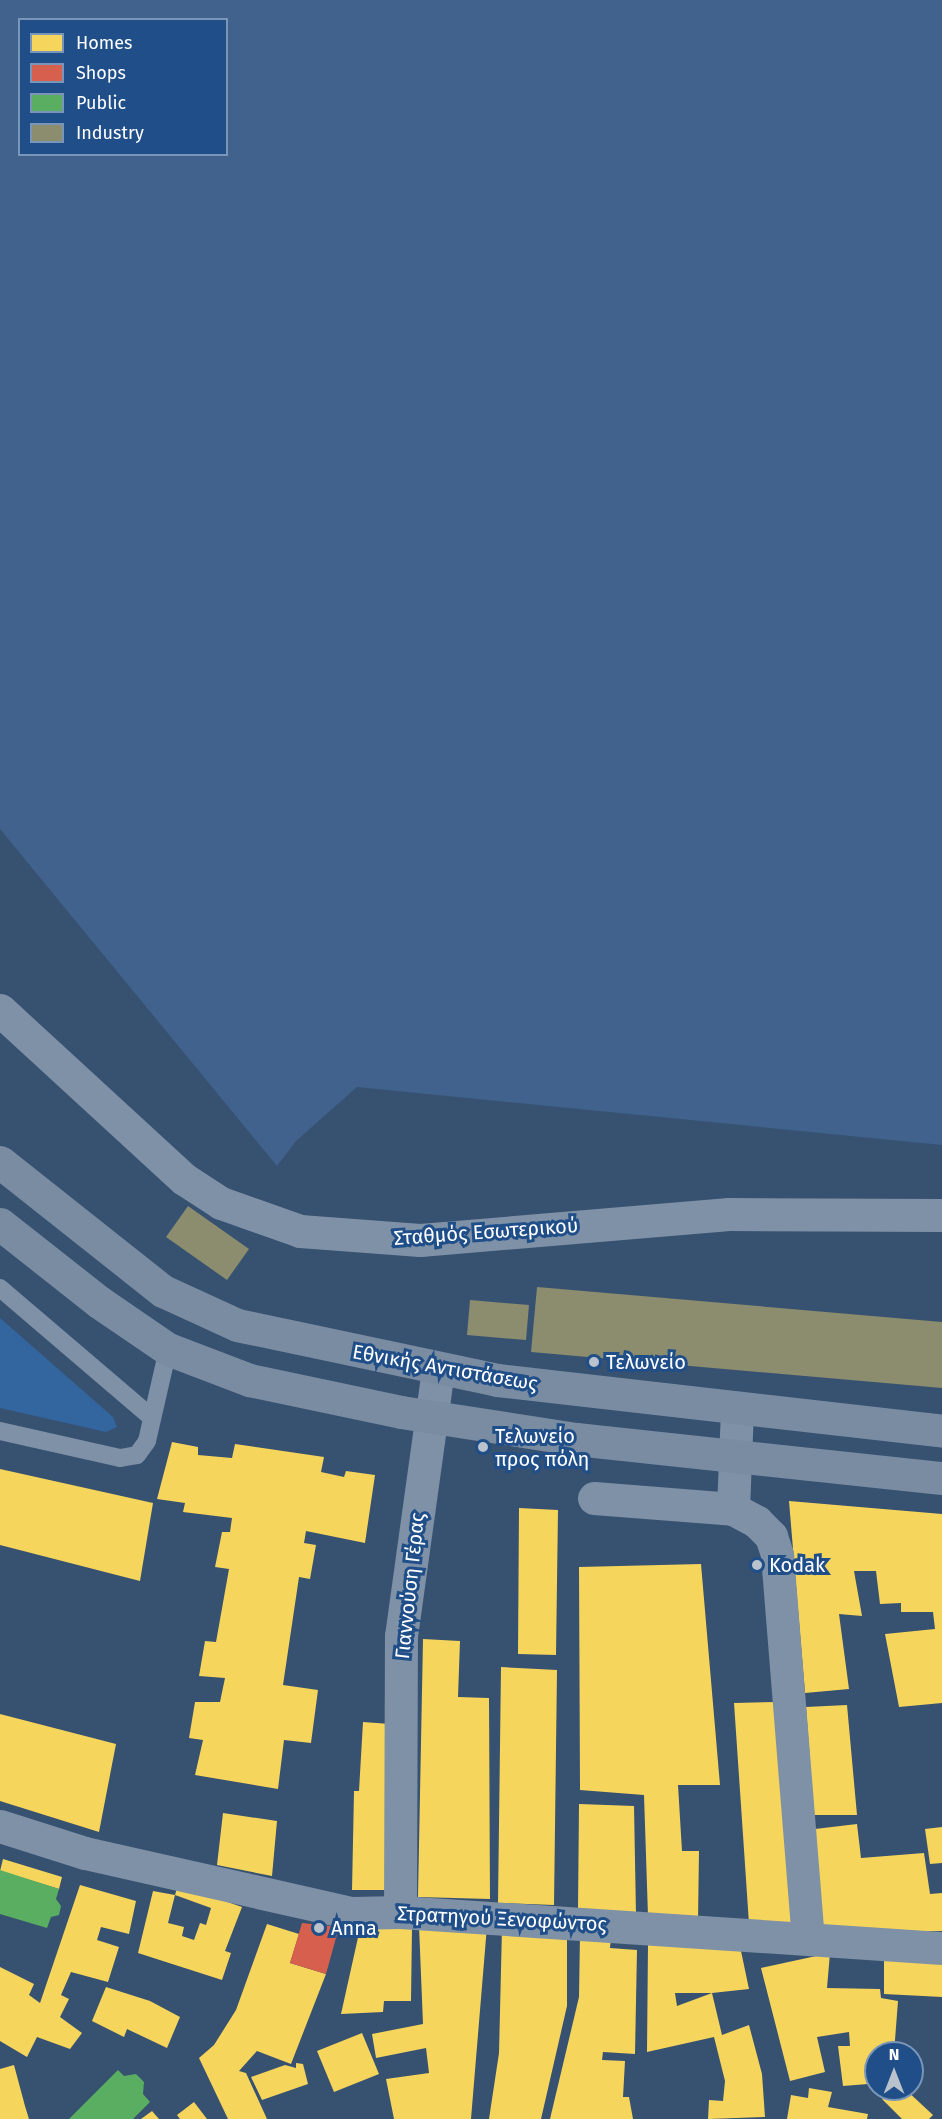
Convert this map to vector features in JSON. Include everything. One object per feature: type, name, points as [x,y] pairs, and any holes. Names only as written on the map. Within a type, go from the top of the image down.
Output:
[{"type":"main road","name":"Εθνικής Αντιστάσεως","points":[[0,1162],[163,1291],[188,1306],[272,1334],[438,1369],[737,1408],[942,1431]]},
{"type":"main road","points":[[36,1189],[2,1230],[99,1302],[168,1349],[249,1380],[431,1416],[576,1439],[942,1478]]},
{"type":"street","name":"Σταθμός Εσωτερικού","points":[[0,1010],[184,1179],[221,1203],[300,1231],[420,1240],[729,1214],[942,1215]]},
{"type":"street","name":"Γιαννούση Γέρας","points":[[400,1912],[401,1636],[438,1369]]},
{"type":"street","points":[[733,1509],[737,1408]]},
{"type":"street","points":[[594,1498],[733,1509],[757,1522],[771,1536],[777,1555],[808,1939]]},
{"type":"street","name":"Στρατηγού Ξενοφώντος","points":[[0,1826],[85,1853],[352,1913],[400,1912],[942,1948]]},
{"type":"lane","points":[[0,1288],[152,1418]]},
{"type":"lane","points":[[0,1431],[128,1458],[143,1449],[168,1349]]},
{"type":"shaded area","points":[[0,0],[942,0],[942,1145],[357,1087],[296,1141],[277,1166],[0,829]]},
{"type":"shaded area","points":[[0,1318],[113,1417],[117,1427],[106,1432],[0,1408]]},
{"type":"building: Homes","points":[[172,1442],[198,1447],[198,1455],[232,1458],[235,1444],[324,1457],[321,1472],[344,1477],[346,1471],[375,1475],[365,1543],[306,1531],[304,1543],[316,1545],[310,1579],[299,1577],[283,1685],[318,1690],[311,1743],[284,1740],[278,1789],[195,1775],[203,1740],[189,1738],[195,1702],[220,1702],[225,1678],[199,1676],[205,1641],[216,1642],[229,1569],[215,1567],[222,1532],[230,1532],[232,1518],[183,1512],[185,1503],[157,1499]]},
{"type":"building: Homes","points":[[0,1469],[153,1503],[140,1581],[0,1545]]},
{"type":"building: Homes","points":[[789,1501],[942,1514],[942,1703],[899,1707],[885,1634],[935,1629],[933,1612],[901,1612],[901,1603],[880,1604],[876,1571],[854,1571],[862,1616],[839,1614],[849,1689],[805,1693]]},
{"type":"building: Homes","points":[[519,1508],[558,1510],[556,1655],[518,1654]]},
{"type":"building: Homes","points":[[701,1564],[720,1785],[678,1785],[682,1851],[699,1851],[698,1921],[648,1916],[644,1795],[580,1790],[579,1567]]},
{"type":"building: Homes","points":[[423,1639],[460,1641],[458,1697],[489,1698],[490,1899],[418,1897]]},
{"type":"building: Homes","points":[[501,1667],[557,1670],[554,1905],[498,1903]]},
{"type":"building: Homes","points":[[777,1702],[793,1927],[749,1924],[734,1703]]},
{"type":"building: Homes","points":[[847,1705],[857,1815],[814,1815],[806,1707]]},
{"type":"building: Homes","points":[[0,1714],[116,1744],[99,1832],[0,1801]]},
{"type":"building: Homes","points":[[363,1722],[390,1724],[388,1890],[352,1890],[354,1791],[359,1791]]},
{"type":"building: Homes","points":[[579,1804],[634,1806],[636,1915],[578,1909]]},
{"type":"building: Homes","points":[[223,1813],[277,1821],[272,1876],[217,1865]]},
{"type":"building: Homes","points":[[857,1824],[861,1858],[924,1853],[930,1894],[942,1893],[942,1931],[823,1933],[815,1829]]},
{"type":"building: Homes","points":[[942,1827],[942,1863],[930,1864],[925,1829]]},
{"type":"building: Homes","points":[[3,1859],[62,1877],[59,1889],[0,1871]]},
{"type":"building: Homes","points":[[80,1885],[136,1901],[129,1934],[101,1927],[97,1940],[119,1947],[108,1982],[71,1972],[61,1995],[69,1999],[60,2017],[82,2033],[70,2049],[37,2037],[27,2057],[0,2041],[0,1967],[34,1984],[29,1995],[40,2003]]},
{"type":"building: Homes","points":[[178,1885],[242,1907],[225,1951],[231,1953],[222,1980],[138,1953],[153,1891],[175,1895]],"holes":[[[175,1895],[211,1908],[206,1925],[200,1923],[194,1940],[182,1936],[184,1927],[168,1923]]]},
{"type":"building: Homes","points":[[267,1924],[299,1934],[290,1963],[326,1974],[291,2064],[257,2051],[239,2071],[246,2073],[267,2119],[228,2119],[199,2058],[214,2045],[236,2010]]},
{"type":"building: Homes","points":[[361,1924],[412,1927],[411,2001],[384,2001],[383,2012],[341,2014]]},
{"type":"building: Homes","points":[[419,1926],[487,1926],[471,2119],[394,2119],[386,2079],[429,2073],[426,2048],[376,2058],[372,2034],[423,2024]]},
{"type":"building: Homes","points":[[502,1928],[567,1934],[567,2006],[541,2119],[489,2119],[499,2053]]},
{"type":"building: Homes","points":[[580,1934],[611,1937],[610,1948],[637,1950],[635,2054],[603,2052],[602,2060],[625,2061],[623,2097],[629,2097],[633,2119],[550,2119],[579,1997]]},
{"type":"building: Homes","points":[[648,1944],[741,1951],[749,1989],[712,1993],[722,2035],[749,2025],[762,2074],[765,2117],[708,2119],[709,2100],[723,2101],[725,2081],[714,2037],[647,2052]],"holes":[[[675,1993],[712,1993],[677,2006]]]},
{"type":"building: Homes","points":[[830,1953],[827,1988],[880,1989],[881,1998],[898,2001],[895,2041],[864,2041],[864,2084],[843,2086],[838,2046],[850,2046],[849,2032],[817,2037],[825,2072],[790,2081],[761,1968]]},
{"type":"building: Homes","points":[[942,1958],[942,1997],[884,1994],[884,1960]]},
{"type":"building: Homes","points":[[106,1987],[150,2001],[180,2017],[167,2048],[127,2029],[124,2037],[92,2021]]},
{"type":"building: Homes","points":[[362,2033],[379,2074],[334,2092],[317,2051]]},
{"type":"building: Homes","points":[[296,2063],[303,2064],[308,2084],[262,2100],[251,2077],[285,2065],[296,2068]]},
{"type":"building: Homes","points":[[14,2065],[29,2119],[0,2119],[0,2069]]},
{"type":"building: Homes","points":[[809,2088],[832,2092],[828,2107],[868,2114],[867,2119],[787,2119],[791,2095],[808,2098]]},
{"type":"building: Homes","points":[[884,2101],[918,2101],[933,2115],[929,2119],[902,2119]]},
{"type":"building: Homes","points":[[194,2102],[207,2119],[180,2119],[177,2115]]},
{"type":"building: Homes","points":[[152,2111],[159,2119],[141,2119]]},
{"type":"building: Shops","points":[[302,1923],[339,1927],[326,1974],[290,1963]]},
{"type":"building: Public","points":[[0,1870],[59,1889],[56,1899],[61,1906],[59,1915],[51,1917],[47,1928],[0,1914]]},
{"type":"building: Public","points":[[118,2070],[124,2076],[136,2074],[144,2082],[143,2094],[150,2102],[133,2119],[69,2119]]},
{"type":"building: Industry","points":[[188,1206],[249,1249],[227,1280],[166,1237]]},
{"type":"building: Industry","points":[[537,1287],[942,1322],[942,1388],[531,1352]]},
{"type":"building: Industry","points":[[470,1300],[529,1305],[526,1340],[467,1335]]},
{"type":"place","name":"Τελωνείο","points":[[594,1362]]},
{"type":"place","name":"Τελωνείο προς πόλη","points":[[483,1447]]},
{"type":"place","name":"Kodak","points":[[757,1565]]},
{"type":"place","name":"Anna","points":[[319,1928]]}]
